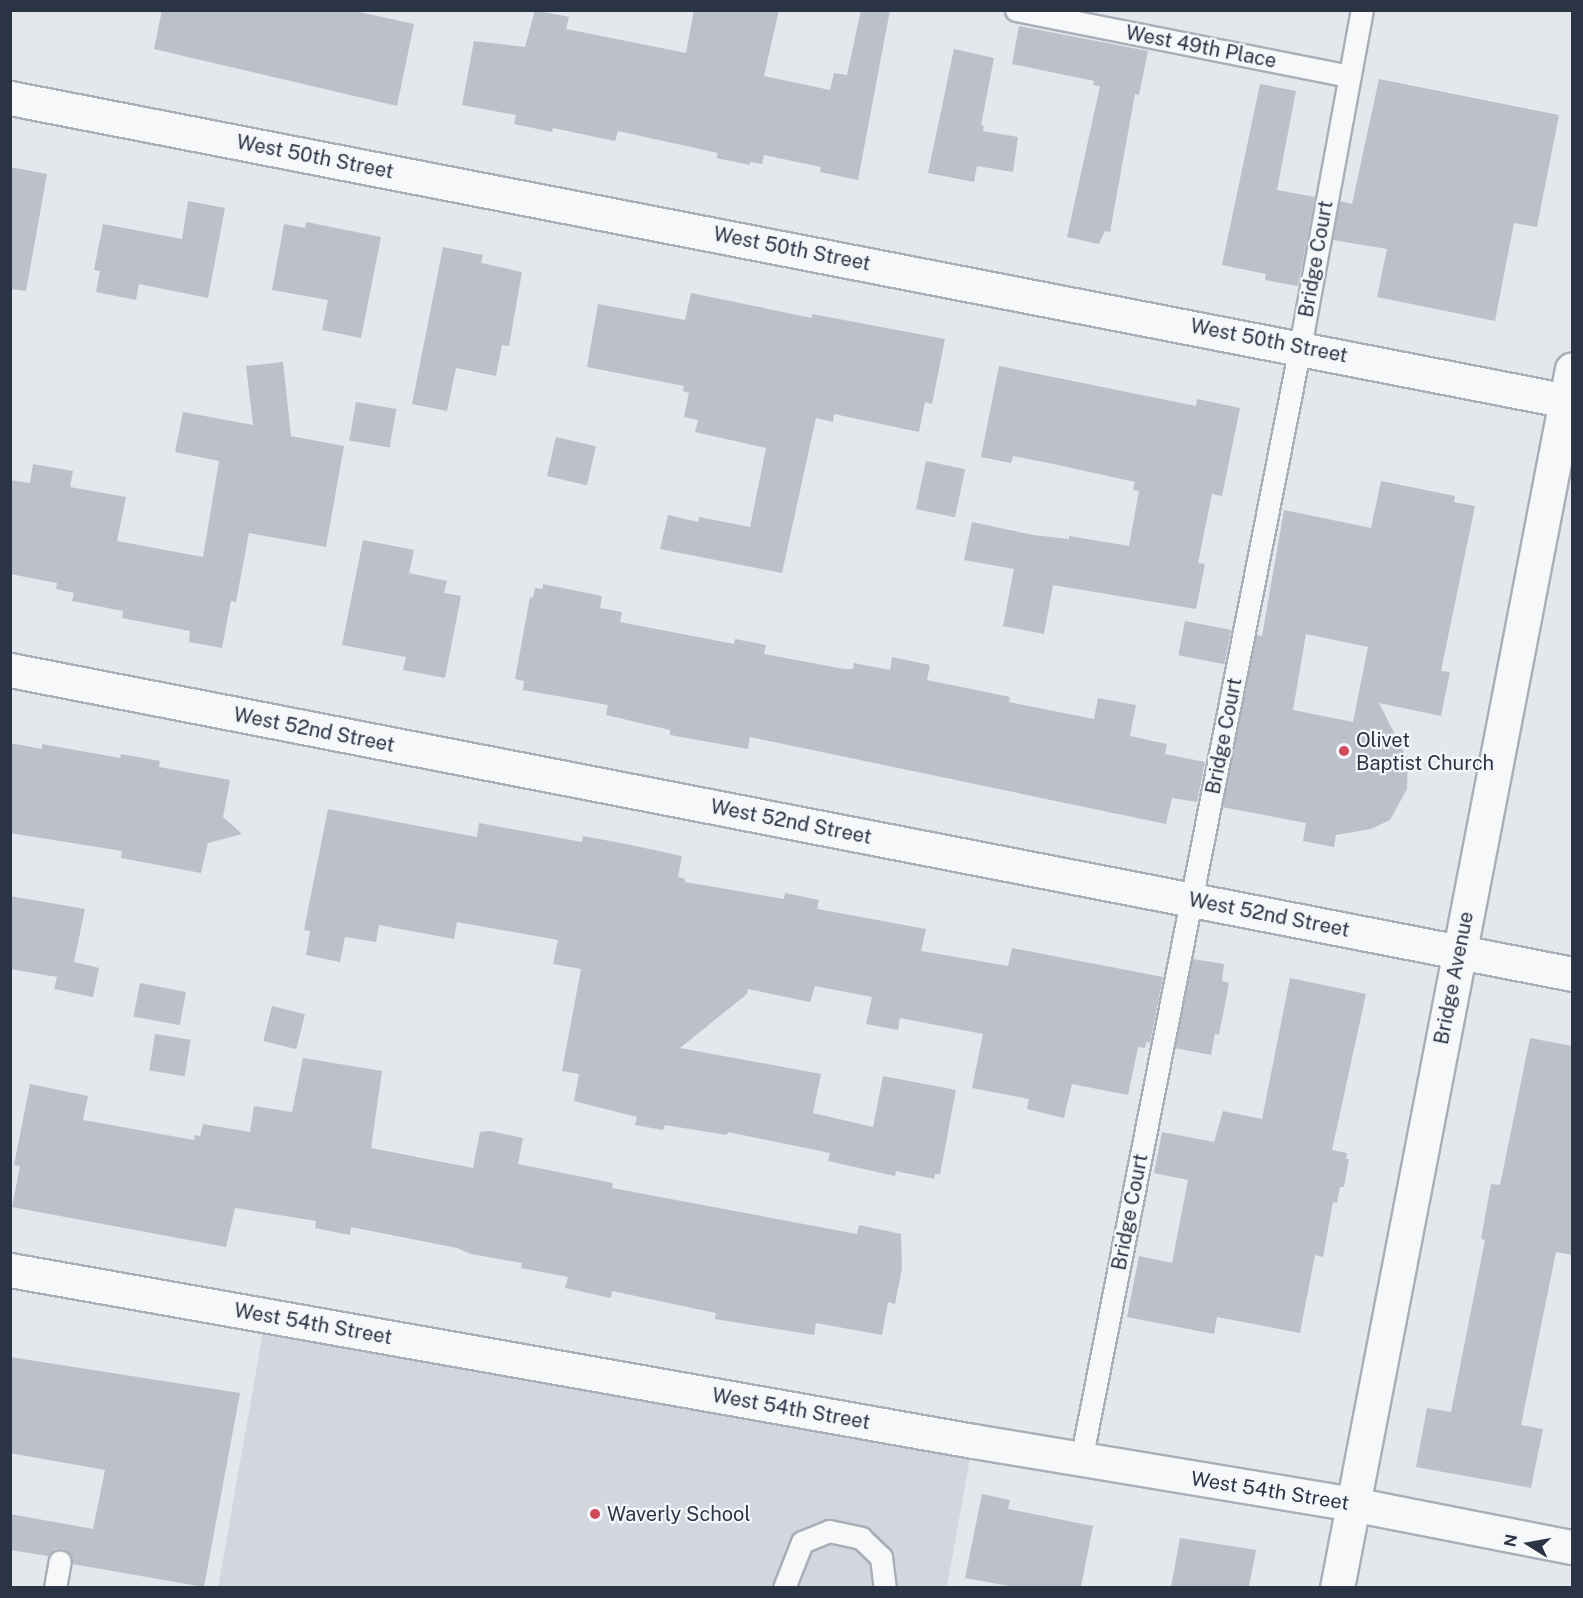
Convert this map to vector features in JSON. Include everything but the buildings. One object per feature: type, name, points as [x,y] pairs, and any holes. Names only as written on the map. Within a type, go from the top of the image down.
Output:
[{"type":"street","name":"West 50th Street","points":[[10,98],[1569,401]]},
{"type":"street","name":"Bridge Avenue","points":[[1337,1587],[1459,952],[1569,401],[1572,369]]},
{"type":"street","name":"West 52nd Street","points":[[10,670],[1572,974]]},
{"type":"street","name":"West 54th Street","points":[[10,1270],[1081,1460],[1352,1504],[1572,1547]]},
{"type":"lane","name":"West 49th Place","points":[[1016,10],[1350,76]]},
{"type":"lane","name":"Bridge Court","points":[[1081,1460],[1300,347],[1362,10]]},
{"type":"lane","points":[[784,1587],[802,1542],[829,1531],[861,1538],[881,1557],[885,1587]]},
{"type":"lane","points":[[55,1587],[60,1561]]},
{"type":"shaded area","name":"Waverly School","points":[[266,1315],[973,1441],[947,1587],[218,1588]]},
{"type":"place","name":"Olivet Baptist Church","points":[[1344,751]]},
{"type":"place","name":"Waverly School","points":[[595,1514]]}]
